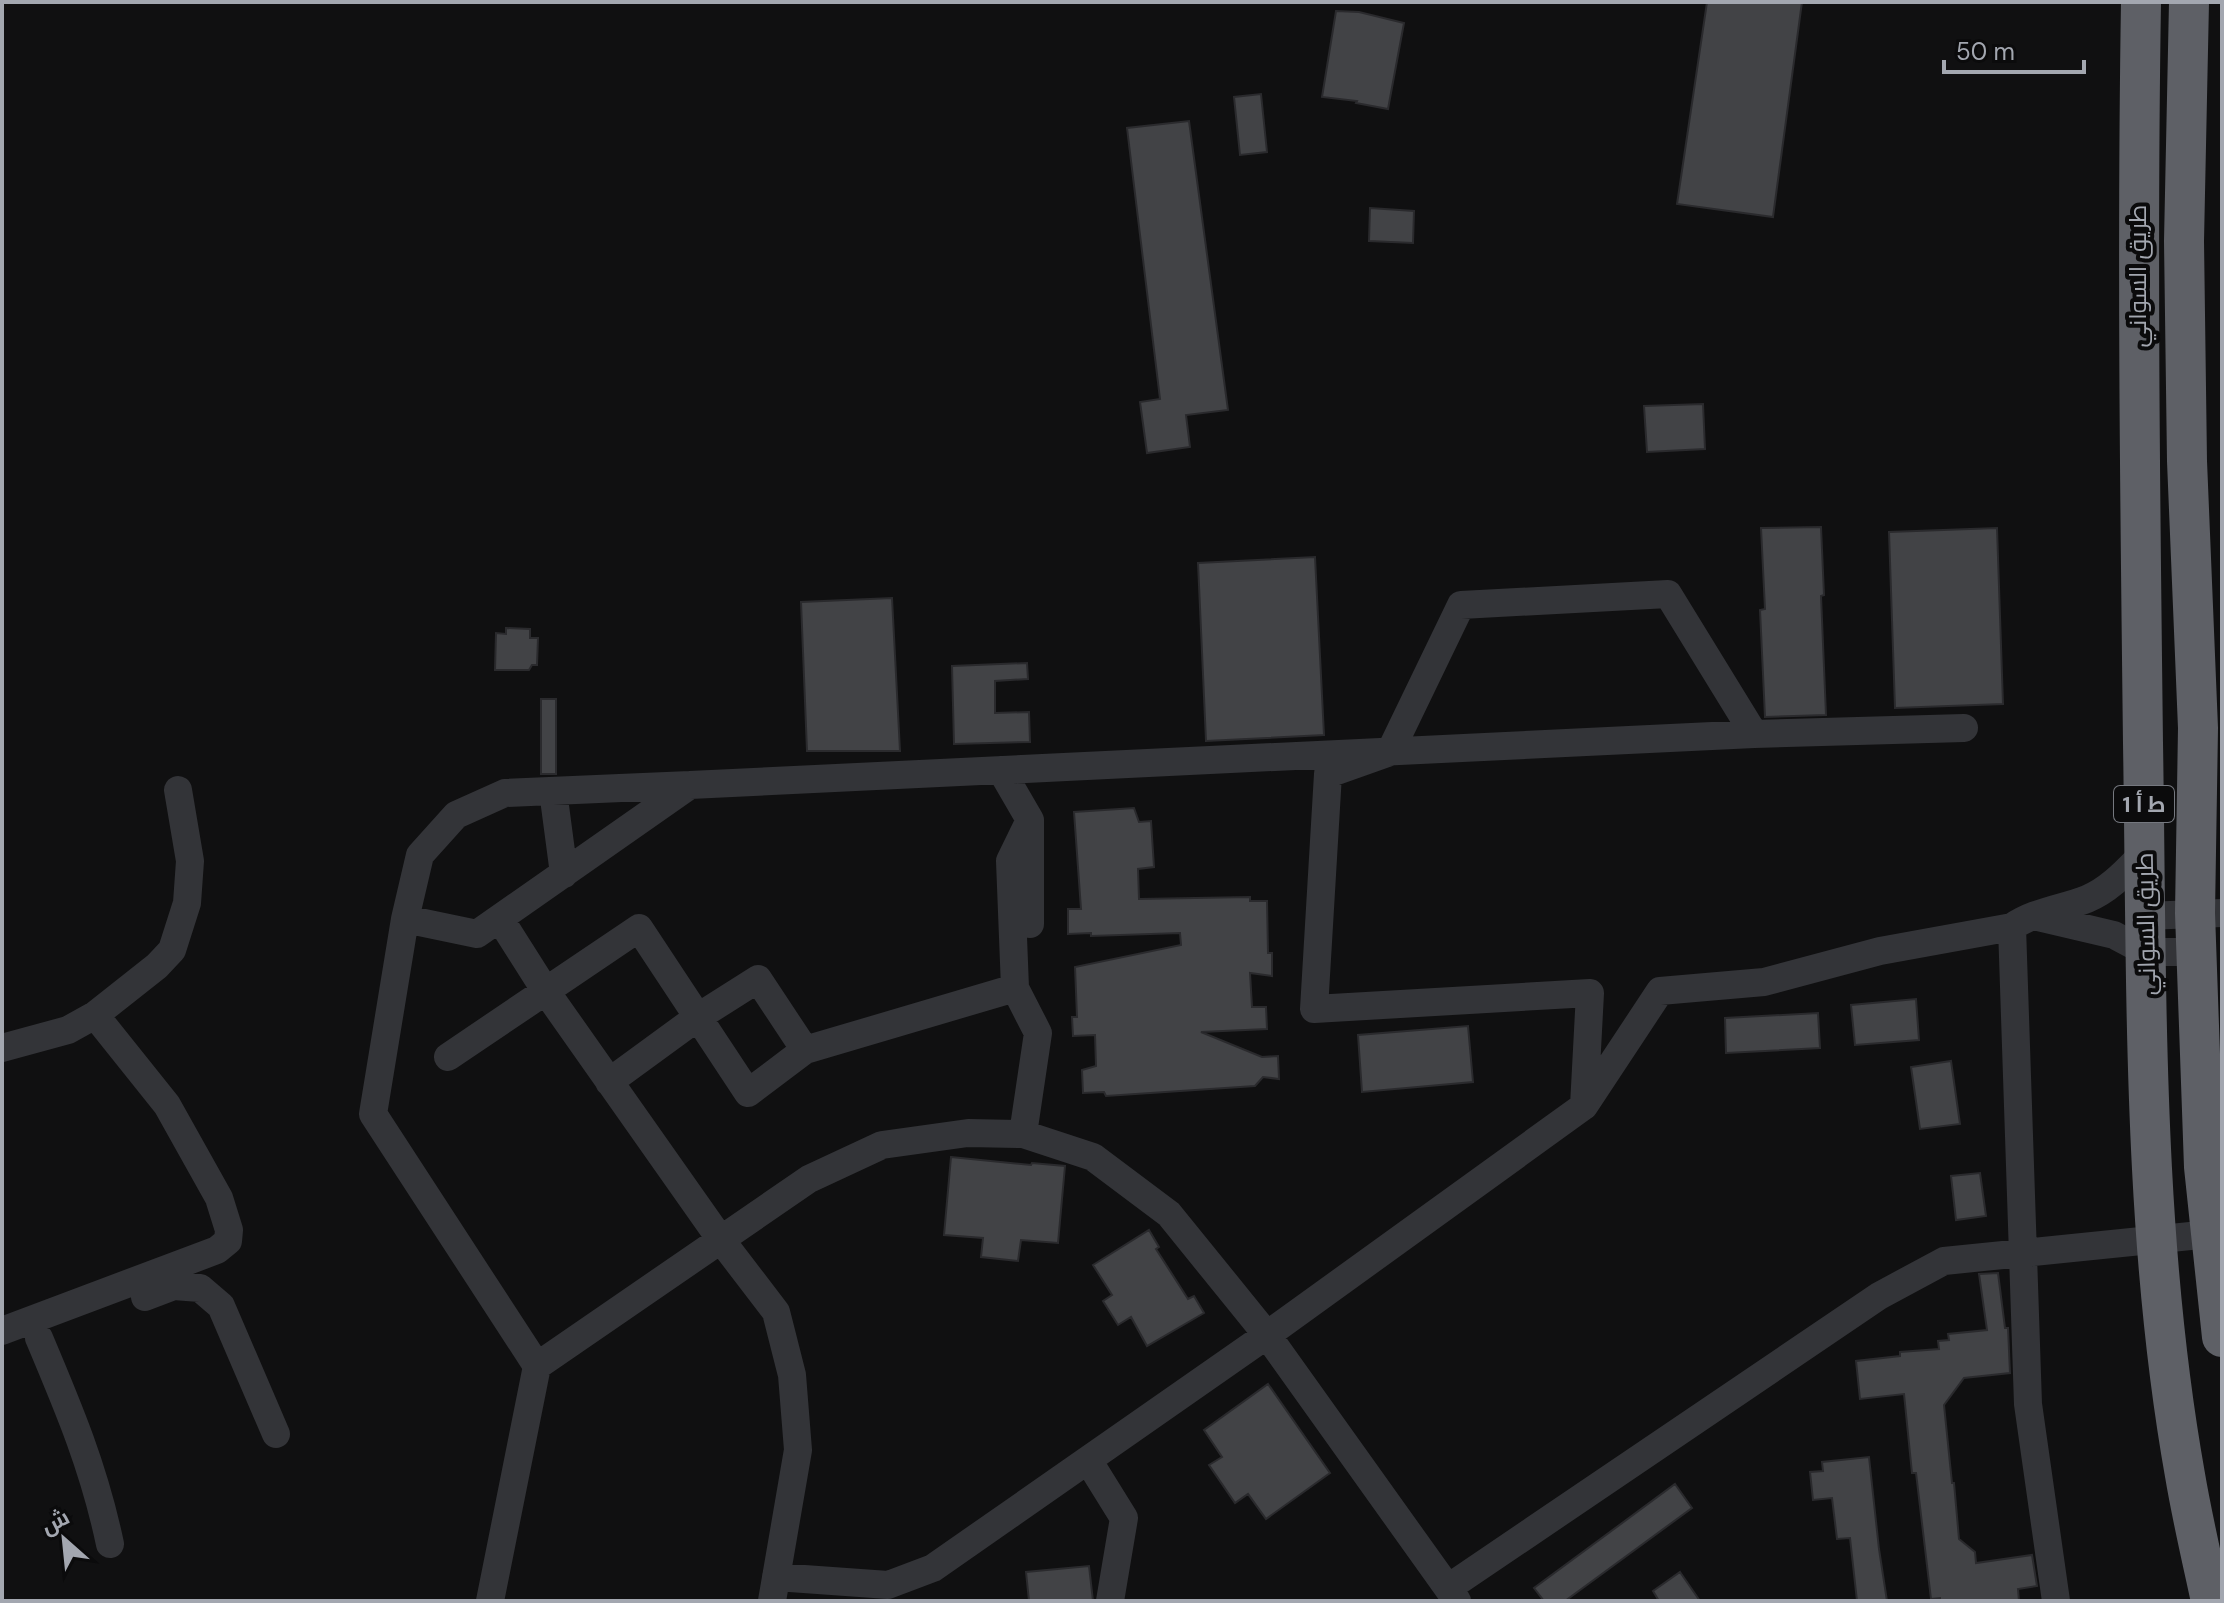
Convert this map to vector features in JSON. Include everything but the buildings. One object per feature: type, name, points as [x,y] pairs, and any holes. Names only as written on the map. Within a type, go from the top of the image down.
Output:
[{"type":"highway","name":"طريق السواني","points":[[2141,2],[2137,241],[2150,1115],[2165,1325],[2184,1473],[2211,1601]]},
{"type":"highway","name":"طريق السواني","points":[[2189,2],[2184,241],[2187,461],[2210,728],[2208,913],[2196,952],[2211,1054],[2213,1212],[2222,1337]]},
{"type":"street","points":[[1584,1106],[1590,993],[1314,1009],[1328,774],[1390,752],[1461,605],[1668,594],[1754,734]]},
{"type":"street","points":[[537,1366],[373,1114],[405,919],[420,855],[456,815],[505,793],[1754,734],[1964,728]]},
{"type":"street","points":[[1001,770],[1030,820],[1031,981],[1038,1033],[1023,1134]]},
{"type":"street","points":[[405,919],[477,934],[690,785]]},
{"type":"street","points":[[2,1048],[68,1030],[95,1015],[157,966],[172,950],[187,903],[190,861],[178,790]]},
{"type":"street","points":[[553,791],[564,874]]},
{"type":"street","points":[[1030,820],[1010,861],[1015,988],[1038,1033]]},
{"type":"street","points":[[500,919],[609,1082],[776,1312],[792,1375],[798,1450],[774,1589],[888,1585],[933,1568],[1267,1335],[1584,1106],[1660,991],[1764,982],[1880,951],[2023,922],[2051,908],[2087,899],[2105,889],[2145,852]]},
{"type":"street","points":[[2023,922],[2114,935],[2145,934],[2208,913]]},
{"type":"street","points":[[2023,922],[2023,1254],[2028,1404],[2056,1601]]},
{"type":"street","points":[[448,1057],[639,928],[748,1093],[805,1050],[1015,988]]},
{"type":"street","points":[[2145,934],[2196,952]]},
{"type":"street","points":[[609,1082],[698,1017],[758,979],[805,1050]]},
{"type":"street","points":[[2,1331],[217,1250],[228,1241],[229,1230],[219,1198],[167,1105],[95,1015]]},
{"type":"street","points":[[490,1601],[537,1366],[809,1179],[882,1145],[968,1133],[1023,1134],[1093,1157],[1169,1214],[1267,1335],[1453,1594],[1879,1296],[1944,1261],[2158,1240],[2213,1212]]},
{"type":"street","points":[[2,1352],[174,1286],[200,1288],[221,1306],[276,1434]]},
{"type":"street","points":[[39,1338],[83,1442],[99,1492],[110,1544]]},
{"type":"street","points":[[1088,1460],[1124,1518],[1110,1601]]}]
